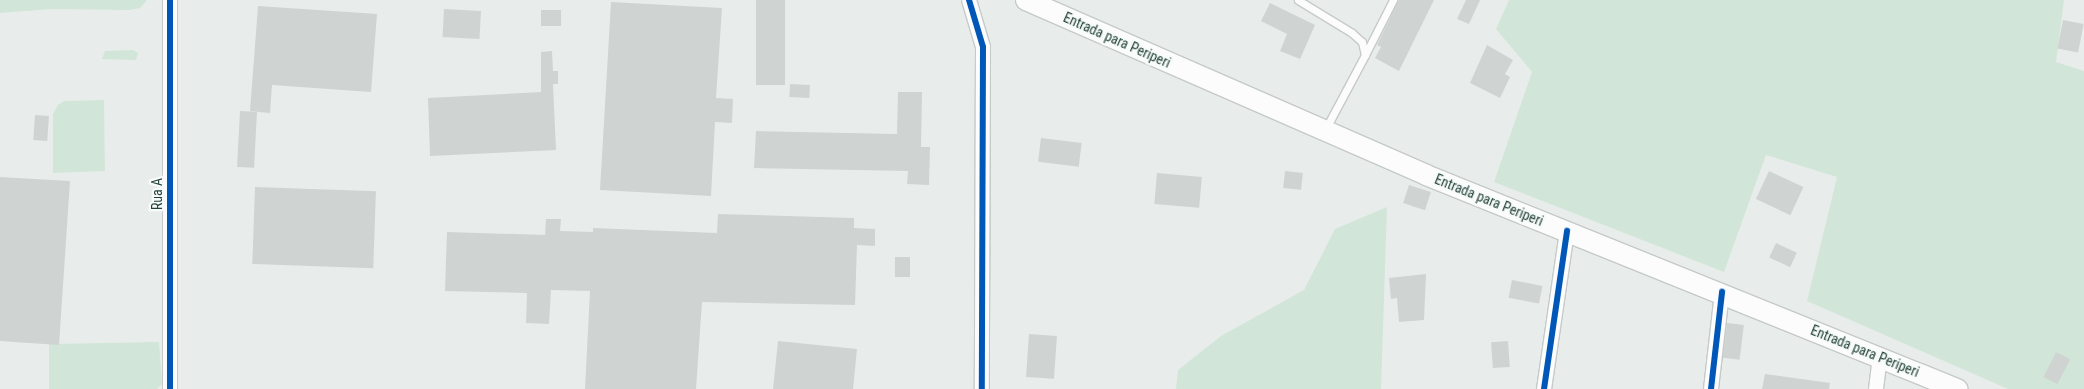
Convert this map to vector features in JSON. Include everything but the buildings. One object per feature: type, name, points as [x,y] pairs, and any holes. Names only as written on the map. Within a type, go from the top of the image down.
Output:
[{"type":"main road","name":"Entrada para Periperi","points":[[1026,0],[1325,130],[1567,231],[1880,356],[1957,389]]},
{"type":"street","name":"Rua A","points":[[170,0],[170,389]]},
{"type":"street","points":[[969,0],[983,48],[982,389]]},
{"type":"street","points":[[1544,389],[1567,231]]},
{"type":"street","points":[[1711,389],[1722,292]]},
{"type":"street","points":[[1876,389],[1880,356]]},
{"type":"lane","points":[[1298,0],[1352,33],[1362,42],[1365,55]]},
{"type":"lane","points":[[1325,130],[1393,0]]},
{"type":"green space","points":[[0,0],[147,0],[140,8],[129,10],[52,9],[0,13]]},
{"type":"green space","points":[[1509,0],[2064,0],[2056,62],[2084,71],[2084,389],[2008,389],[1807,301],[1837,177],[1766,155],[1724,272],[1494,182],[1532,72],[1496,29]]},
{"type":"green space","points":[[133,50],[138,53],[136,60],[102,59],[105,51]]},
{"type":"green space","points":[[104,100],[105,171],[53,173],[53,114],[58,105],[64,101]]},
{"type":"green space","points":[[1387,207],[1381,389],[1176,389],[1178,370],[1221,336],[1304,290],[1335,229]]},
{"type":"green space","points":[[159,342],[162,384],[157,389],[49,389],[49,344]]},
{"type":"cycle path","points":[[170,0],[170,389]]},
{"type":"cycle path","points":[[969,0],[983,47],[982,389]]},
{"type":"cycle path","points":[[1544,389],[1567,231]]},
{"type":"cycle path","points":[[1711,389],[1722,292]]}]
